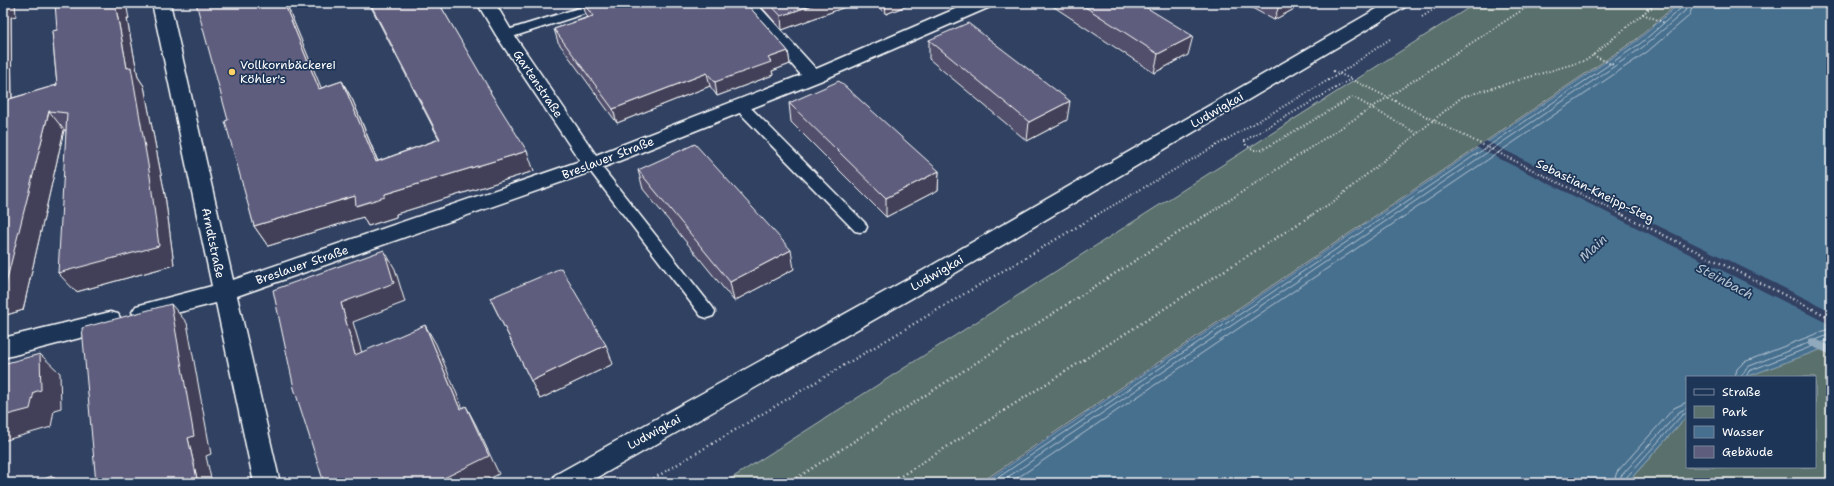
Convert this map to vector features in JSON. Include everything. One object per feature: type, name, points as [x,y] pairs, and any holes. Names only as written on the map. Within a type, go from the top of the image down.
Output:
[{"type":"street","name":"Arndtstraße","points":[[161,3],[266,483]]},
{"type":"street","name":"Gartenstraße","points":[[486,3],[505,35],[592,164]]},
{"type":"street","points":[[747,3],[813,77]]},
{"type":"street","name":"Breslauer Straße","points":[[3,348],[224,292],[592,164],[813,77],[984,3]]},
{"type":"street","name":"Ludwigkai","points":[[564,483],[932,276],[1399,3]]},
{"type":"lane","points":[[505,35],[607,3]]},
{"type":"lane","points":[[741,106],[860,227]]},
{"type":"lane","points":[[592,164],[707,312]]},
{"type":"path","points":[[789,483],[1373,108],[1449,56],[1532,3]]},
{"type":"path","points":[[890,483],[1334,201],[1462,97],[1587,60],[1656,3]]},
{"type":"path","points":[[1643,14],[1665,23]]},
{"type":"path","points":[[1593,55],[1613,65]]},
{"type":"path","points":[[646,483],[958,296],[1339,74],[1351,79]]},
{"type":"path","points":[[1351,79],[1249,138],[1245,141],[1246,145],[1254,150],[1262,150],[1353,97],[1416,133]]},
{"type":"path","name":"Sebastian-Kneipp-Steg","points":[[1351,79],[1831,318]]},
{"type":"green space","points":[[1476,3],[1678,3],[1637,39],[980,483],[724,483]]},
{"type":"green space","points":[[1831,339],[1831,483],[1627,483],[1686,417],[1686,468],[1816,468],[1816,376],[1747,376]]},
{"type":"water","name":"Main","points":[[1680,3],[1831,3],[1831,342],[1825,348],[1749,376],[1686,376],[1686,417],[1627,483],[983,483],[1638,40]]},
{"type":"pier","points":[[1486,141],[1831,311],[1831,325],[1476,147]]},
{"type":"building","points":[[55,3],[115,3],[127,68],[131,67],[150,176],[159,246],[58,273],[67,113],[49,111],[3,291],[3,101],[57,85],[52,31],[57,30]]},
{"type":"building","points":[[196,3],[284,3],[319,89],[342,81],[376,162],[440,139],[370,3],[439,3],[490,92],[527,151],[385,194],[385,197],[356,206],[355,196],[254,226],[225,121],[228,120]]},
{"type":"building","points":[[583,3],[746,3],[788,51],[768,58],[771,62],[715,82],[707,73],[613,109],[554,29],[593,16]]},
{"type":"building","points":[[769,3],[818,3],[781,16]]},
{"type":"building","points":[[1079,3],[1139,3],[1193,36],[1158,54]]},
{"type":"building","points":[[968,23],[1070,101],[1029,122],[929,40]]},
{"type":"building","points":[[839,81],[939,171],[886,198],[789,103]]},
{"type":"building","points":[[695,144],[791,250],[730,282],[638,170]]},
{"type":"building","points":[[384,250],[394,283],[341,303],[355,355],[425,325],[460,409],[466,406],[489,456],[434,483],[324,483],[294,388],[273,290]]},
{"type":"building","points":[[561,268],[606,345],[531,381],[490,298]]},
{"type":"building","points":[[171,304],[194,436],[188,438],[198,483],[96,483],[82,328]]},
{"type":"building","points":[[40,354],[41,390],[34,392],[30,409],[3,416],[3,364]]},
{"type":"building","points":[[52,476],[53,483],[34,483]]},
{"type":"waterway","name":"Steinbach","points":[[1813,342],[1831,351]]},
{"type":"place","name":"Vollkornbäckerei Köhler's","points":[[232,72]]}]
